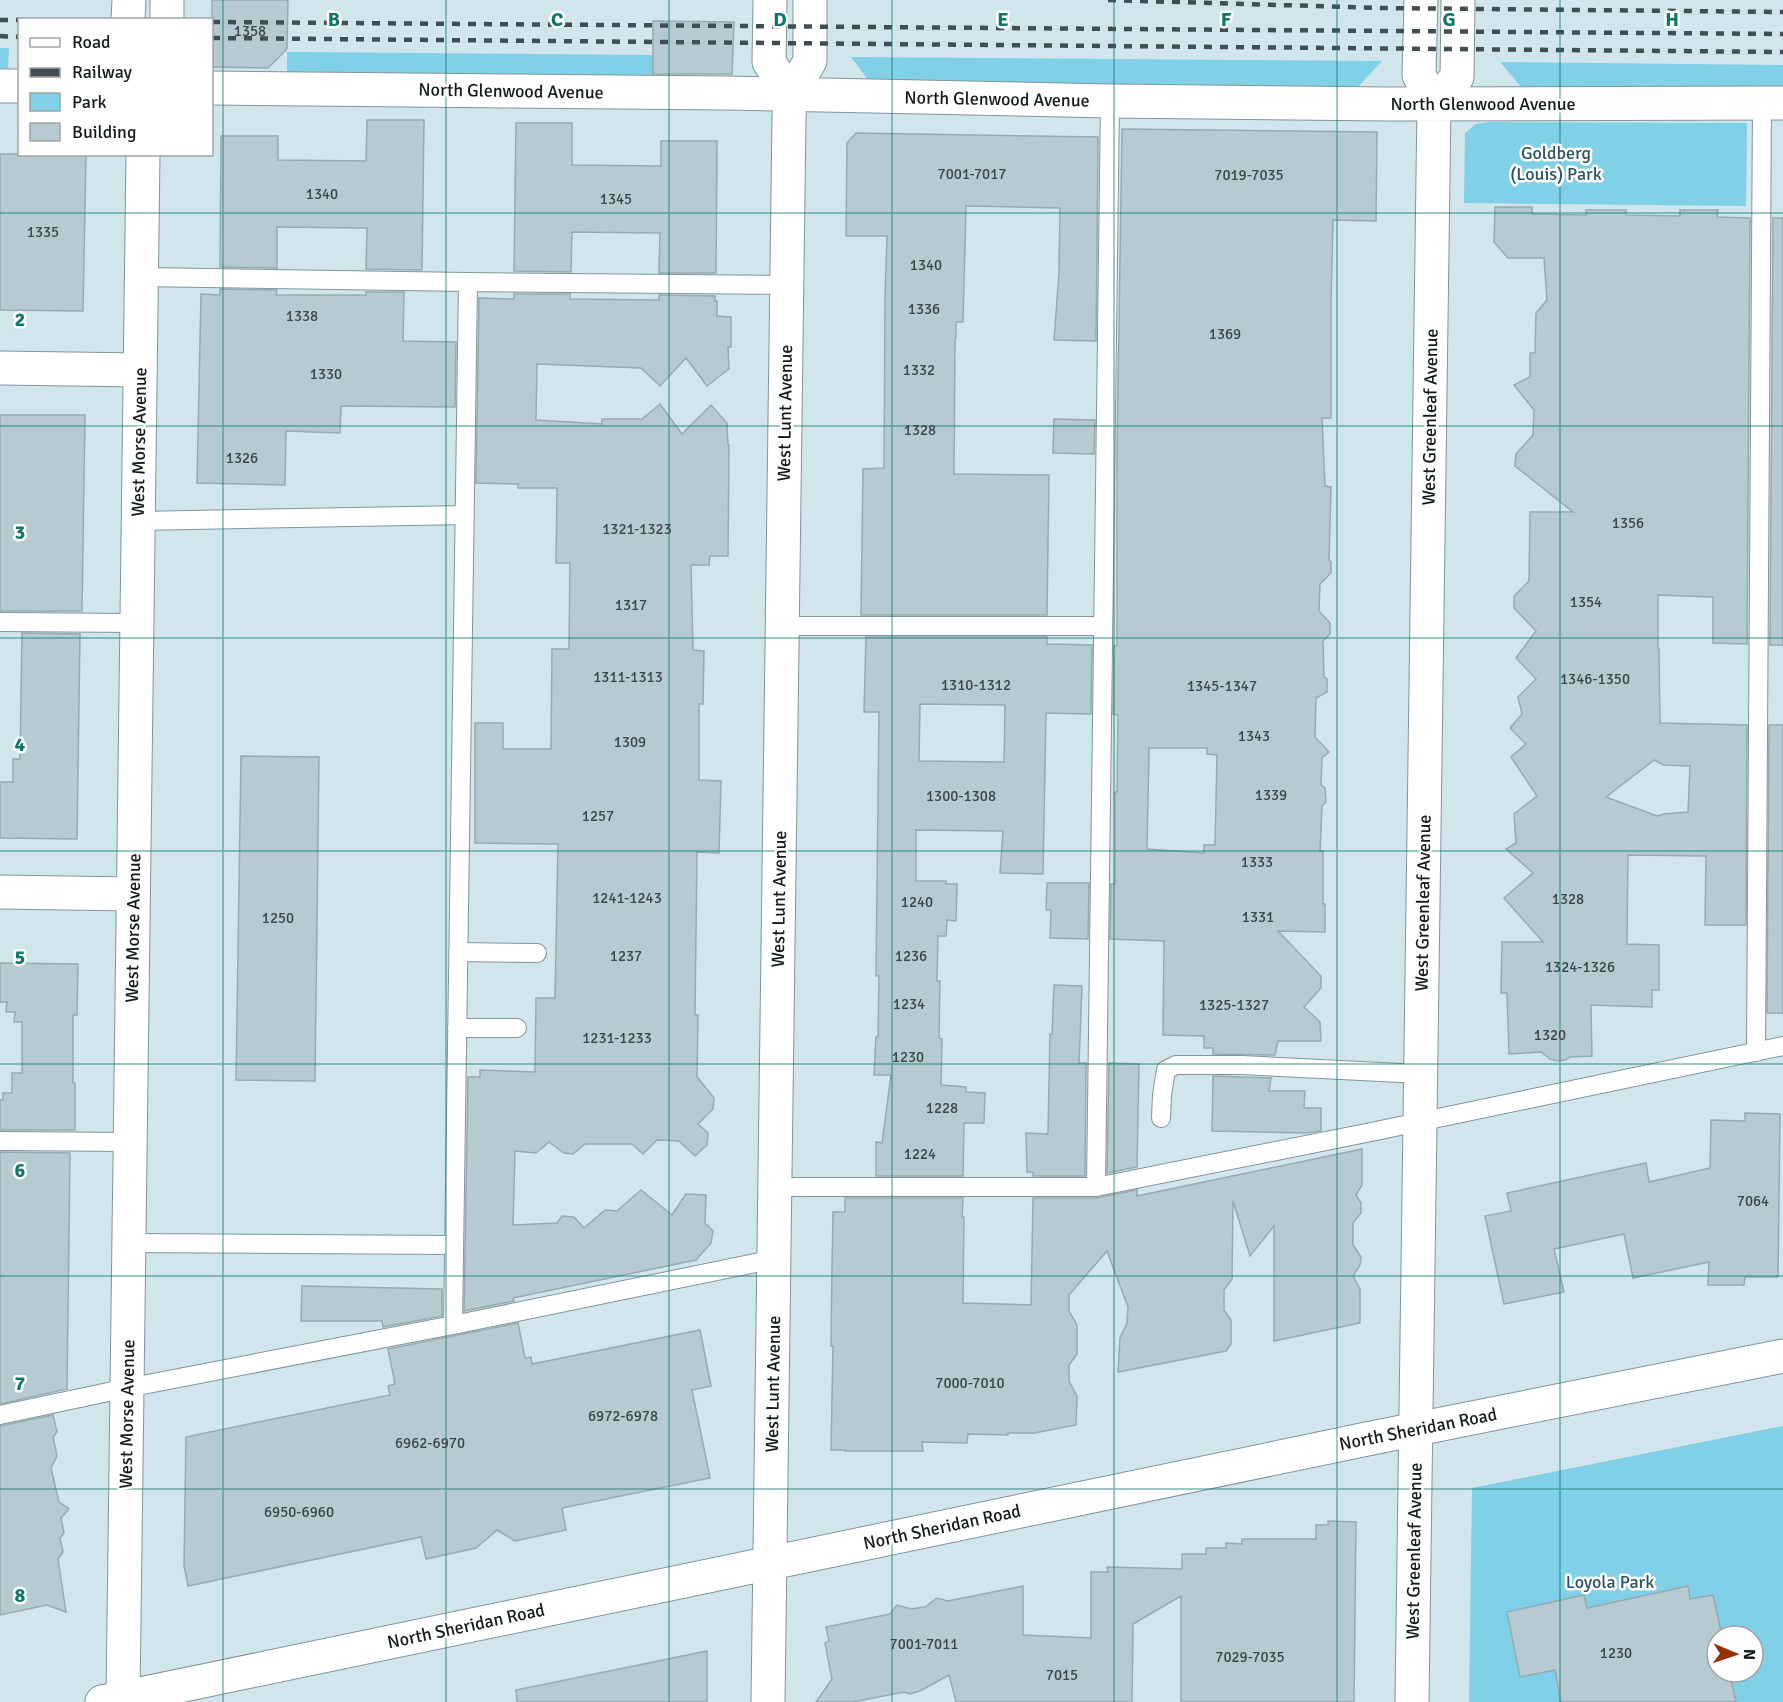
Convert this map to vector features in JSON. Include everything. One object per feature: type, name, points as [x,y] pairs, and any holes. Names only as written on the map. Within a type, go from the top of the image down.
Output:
[{"type":"street","points":[[128,18],[129,0]]},
{"type":"street","points":[[167,0],[167,18]]},
{"type":"street","points":[[770,0],[769,62],[789,95],[810,61],[810,0]]},
{"type":"street","name":"West Greenleaf Avenue","points":[[1412,1702],[1434,104],[1419,75],[1421,0]]},
{"type":"street","points":[[1434,104],[1457,77],[1458,0]]},
{"type":"street","points":[[0,86],[18,86]]},
{"type":"street","name":"North Glenwood Avenue","points":[[213,88],[726,93],[1110,101],[1434,104],[1772,103]]},
{"type":"street","name":"West Lunt Avenue","points":[[768,1702],[789,95]]},
{"type":"street","name":"West Morse Avenue","points":[[116,1701],[127,1388],[143,156]]},
{"type":"street","points":[[0,368],[140,370]]},
{"type":"street","points":[[0,892],[134,894]]},
{"type":"street","name":"North Sheridan Road","points":[[116,1701],[1416,1429],[1783,1356]]},
{"type":"lane","points":[[1096,1187],[1110,101]]},
{"type":"lane","points":[[1756,1052],[1772,103]]},
{"type":"lane","points":[[141,277],[787,285]]},
{"type":"lane","points":[[453,1325],[468,282]]},
{"type":"lane","points":[[138,520],[465,514]]},
{"type":"lane","points":[[0,622],[137,623]]},
{"type":"lane","points":[[783,626],[1103,626]]},
{"type":"lane","points":[[458,952],[537,953]]},
{"type":"lane","points":[[457,1028],[517,1028]]},
{"type":"lane","points":[[776,1187],[1096,1187],[1783,1046]]},
{"type":"lane","points":[[1161,1118],[1166,1070],[1176,1065],[1242,1065],[1421,1074]]},
{"type":"lane","points":[[0,1141],[130,1142]]},
{"type":"lane","points":[[129,1243],[454,1245]]},
{"type":"lane","points":[[0,1415],[775,1259]]},
{"type":"green space","points":[[0,48],[9,48],[8,72],[0,72]]},
{"type":"green space","points":[[287,52],[653,55],[653,76],[287,76]]},
{"type":"green space","points":[[851,57],[1382,61],[1358,87],[869,81]]},
{"type":"green space","points":[[1500,62],[1783,65],[1783,90],[1522,88]]},
{"type":"green space","name":"Goldberg (Louis) Park","points":[[1490,122],[1747,123],[1746,206],[1464,203],[1465,133],[1476,124]]},
{"type":"green space","name":"Loyola Park","points":[[1783,1426],[1783,1702],[1469,1702],[1472,1488]]},
{"type":"building","points":[[212,0],[288,0],[287,49],[268,68],[213,67]]},
{"type":"building","points":[[653,21],[734,22],[732,74],[653,74]]},
{"type":"building","points":[[367,120],[424,120],[422,270],[366,269],[367,228],[277,227],[277,268],[220,267],[221,136],[278,136],[278,160],[366,161]]},
{"type":"building","points":[[516,123],[572,123],[572,165],[661,166],[661,141],[717,141],[716,273],[659,273],[660,233],[572,232],[571,272],[514,271]]},
{"type":"building","points":[[1122,129],[1377,132],[1376,221],[1333,220],[1331,418],[1322,418],[1325,486],[1331,487],[1329,560],[1331,573],[1320,584],[1319,611],[1330,623],[1330,634],[1323,641],[1324,677],[1327,679],[1327,692],[1316,698],[1315,737],[1329,752],[1322,758],[1321,785],[1325,788],[1326,802],[1322,806],[1320,851],[1323,851],[1325,932],[1278,931],[1321,976],[1321,988],[1304,1007],[1320,1022],[1321,1041],[1278,1041],[1275,1055],[1213,1054],[1213,1048],[1204,1048],[1204,1036],[1163,1035],[1164,941],[1110,939],[1111,884],[1115,884],[1115,792],[1117,792],[1118,715],[1113,714],[1114,646],[1117,646],[1117,455]],"holes":[[[1149,748],[1207,748],[1207,754],[1217,755],[1215,845],[1204,845],[1204,853],[1147,849]]]},
{"type":"building","points":[[856,133],[1098,137],[1096,341],[1054,340],[1059,273],[1060,208],[966,206],[963,322],[956,322],[955,338],[954,474],[1049,475],[1047,615],[861,615],[863,469],[884,468],[887,236],[846,236],[847,143]]},
{"type":"building","points":[[0,154],[86,156],[83,311],[0,310]]},
{"type":"building","points":[[1495,207],[1532,207],[1532,214],[1586,215],[1586,210],[1626,210],[1626,215],[1680,216],[1680,210],[1718,210],[1717,217],[1750,218],[1747,644],[1713,643],[1713,597],[1658,595],[1660,723],[1747,725],[1746,925],[1705,925],[1706,856],[1628,855],[1627,944],[1659,945],[1659,990],[1652,990],[1652,1007],[1591,1005],[1592,1056],[1570,1057],[1558,1061],[1550,1059],[1541,1052],[1509,1054],[1507,993],[1501,993],[1502,942],[1543,942],[1504,898],[1533,873],[1506,849],[1516,843],[1514,814],[1537,796],[1511,757],[1526,744],[1510,728],[1522,714],[1518,697],[1536,679],[1516,658],[1536,631],[1514,608],[1514,596],[1529,581],[1530,512],[1573,512],[1515,466],[1516,454],[1533,435],[1534,410],[1514,385],[1530,377],[1530,353],[1535,353],[1536,313],[1547,300],[1544,258],[1508,258],[1494,242]],"holes":[[[1654,760],[1664,765],[1690,766],[1688,812],[1657,816],[1606,797]]]},
{"type":"building","points":[[1773,218],[1783,218],[1783,645],[1770,645]]},
{"type":"building","points":[[220,289],[277,290],[276,295],[366,295],[366,292],[404,292],[403,341],[456,342],[455,407],[341,406],[340,433],[286,431],[285,485],[197,483],[201,294],[220,295]]},
{"type":"building","points":[[514,294],[570,294],[570,299],[659,300],[659,295],[715,296],[717,316],[731,317],[731,347],[728,347],[729,369],[707,386],[686,358],[660,386],[641,368],[537,364],[536,420],[602,424],[602,419],[642,419],[660,404],[682,434],[711,405],[727,423],[729,445],[728,556],[710,556],[709,565],[691,565],[693,650],[704,651],[703,704],[699,704],[699,780],[721,781],[719,853],[697,852],[695,1015],[698,1015],[697,1077],[714,1098],[713,1109],[698,1124],[708,1133],[707,1145],[695,1156],[679,1141],[657,1140],[643,1154],[632,1144],[585,1144],[573,1154],[564,1153],[549,1142],[536,1153],[515,1151],[513,1225],[557,1223],[562,1216],[574,1217],[584,1228],[605,1210],[617,1211],[641,1190],[672,1215],[686,1194],[706,1195],[705,1223],[713,1231],[711,1243],[696,1260],[513,1298],[514,1301],[464,1311],[468,1077],[480,1077],[480,1070],[535,1072],[536,998],[555,998],[558,844],[475,843],[475,723],[503,723],[503,749],[551,749],[552,649],[569,649],[570,563],[556,563],[557,488],[518,488],[518,484],[476,483],[479,298],[514,299]]},
{"type":"building","points":[[0,415],[85,415],[82,611],[0,611]]},
{"type":"building","points":[[1054,419],[1095,420],[1094,454],[1053,453]]},
{"type":"building","points":[[22,633],[80,634],[77,839],[0,838],[0,782],[13,782],[13,759],[20,759]]},
{"type":"building","points":[[866,637],[1047,637],[1047,644],[1092,645],[1091,714],[1046,713],[1043,874],[1000,873],[1003,831],[916,830],[916,881],[946,881],[946,884],[957,884],[956,921],[947,920],[946,936],[938,936],[939,1038],[942,1039],[941,1085],[966,1087],[966,1092],[985,1093],[984,1123],[964,1123],[963,1176],[876,1176],[876,1142],[882,1143],[891,1075],[874,1075],[876,1037],[878,1037],[879,976],[876,976],[879,712],[864,712]],"holes":[[[920,704],[1005,705],[1004,762],[919,761]]]},
{"type":"building","points":[[1769,725],[1783,725],[1783,1013],[1767,1013]]},
{"type":"building","points":[[241,756],[319,757],[315,1081],[236,1080]]},
{"type":"building","points":[[1047,883],[1089,883],[1088,939],[1050,938],[1051,910],[1046,910]]},
{"type":"building","points":[[0,963],[78,964],[77,1015],[73,1015],[75,1130],[0,1130],[0,1100],[3,1100],[3,1093],[12,1093],[12,1073],[22,1073],[22,1022],[14,1022],[15,1012],[6,1012],[7,1002],[0,1002]]},
{"type":"building","points":[[1054,985],[1082,986],[1079,1063],[1086,1063],[1085,1176],[1033,1176],[1033,1172],[1027,1172],[1026,1133],[1048,1134],[1050,1034],[1052,1034]]},
{"type":"building","points":[[1109,1063],[1139,1064],[1137,1167],[1107,1173]]},
{"type":"building","points":[[1213,1076],[1271,1078],[1269,1091],[1305,1091],[1304,1108],[1321,1108],[1321,1131],[1306,1133],[1212,1131]]},
{"type":"building","points":[[1745,1113],[1780,1114],[1778,1277],[1745,1277],[1744,1285],[1708,1285],[1709,1262],[1633,1278],[1624,1234],[1554,1249],[1564,1292],[1504,1304],[1485,1216],[1511,1211],[1507,1193],[1646,1163],[1649,1182],[1710,1168],[1711,1120],[1745,1121]]},
{"type":"building","points":[[1362,1149],[1362,1185],[1356,1195],[1361,1203],[1361,1213],[1353,1223],[1353,1245],[1361,1257],[1360,1265],[1353,1276],[1360,1289],[1360,1323],[1274,1341],[1274,1226],[1250,1256],[1233,1201],[1232,1279],[1224,1290],[1224,1310],[1231,1320],[1231,1344],[1226,1351],[1118,1372],[1120,1338],[1127,1323],[1128,1307],[1107,1251],[1069,1295],[1069,1311],[1077,1325],[1077,1354],[1069,1365],[1069,1381],[1077,1396],[1076,1425],[1034,1433],[968,1434],[967,1443],[922,1442],[923,1451],[831,1450],[833,1212],[845,1212],[845,1198],[963,1198],[963,1303],[1031,1305],[1033,1198],[1096,1198],[1137,1190],[1137,1196]]},
{"type":"building","points":[[0,1152],[70,1153],[67,1389],[0,1404]]},
{"type":"building","points":[[302,1286],[442,1289],[442,1316],[383,1327],[382,1321],[301,1321]]},
{"type":"building","points":[[518,1323],[525,1358],[531,1357],[532,1364],[700,1330],[711,1386],[692,1390],[710,1478],[562,1508],[566,1530],[515,1541],[497,1530],[476,1548],[426,1559],[421,1537],[188,1586],[184,1566],[186,1437],[390,1395],[388,1386],[395,1384],[388,1349]]},
{"type":"building","points":[[53,1415],[57,1432],[53,1437],[57,1456],[51,1468],[59,1502],[69,1509],[61,1518],[64,1533],[60,1538],[63,1552],[58,1559],[66,1612],[47,1605],[0,1615],[0,1426]]},
{"type":"building","points":[[1328,1521],[1356,1522],[1354,1702],[1181,1702],[1181,1596],[1133,1624],[1132,1702],[956,1702],[949,1675],[910,1694],[904,1692],[853,1702],[816,1702],[832,1679],[825,1643],[829,1641],[826,1627],[890,1614],[897,1605],[911,1609],[925,1607],[937,1598],[948,1601],[1023,1586],[1023,1635],[1091,1638],[1091,1572],[1108,1572],[1107,1567],[1182,1569],[1182,1554],[1206,1554],[1206,1548],[1226,1548],[1226,1543],[1242,1544],[1242,1539],[1316,1539],[1316,1525],[1328,1525]]},
{"type":"building","points":[[1688,1586],[1690,1599],[1713,1595],[1719,1624],[1705,1624],[1705,1684],[1732,1684],[1736,1702],[1561,1702],[1555,1670],[1520,1677],[1507,1612],[1584,1595],[1587,1608]]},
{"type":"building","points":[[707,1651],[707,1702],[517,1702],[516,1690]]},
{"type":"railway","points":[[1108,0],[1382,8],[1783,12]]},
{"type":"railway","points":[[0,20],[18,20]]},
{"type":"railway","points":[[213,22],[1783,34]]},
{"type":"railway","points":[[0,36],[18,37]]},
{"type":"railway","points":[[213,38],[1783,52]]}]
